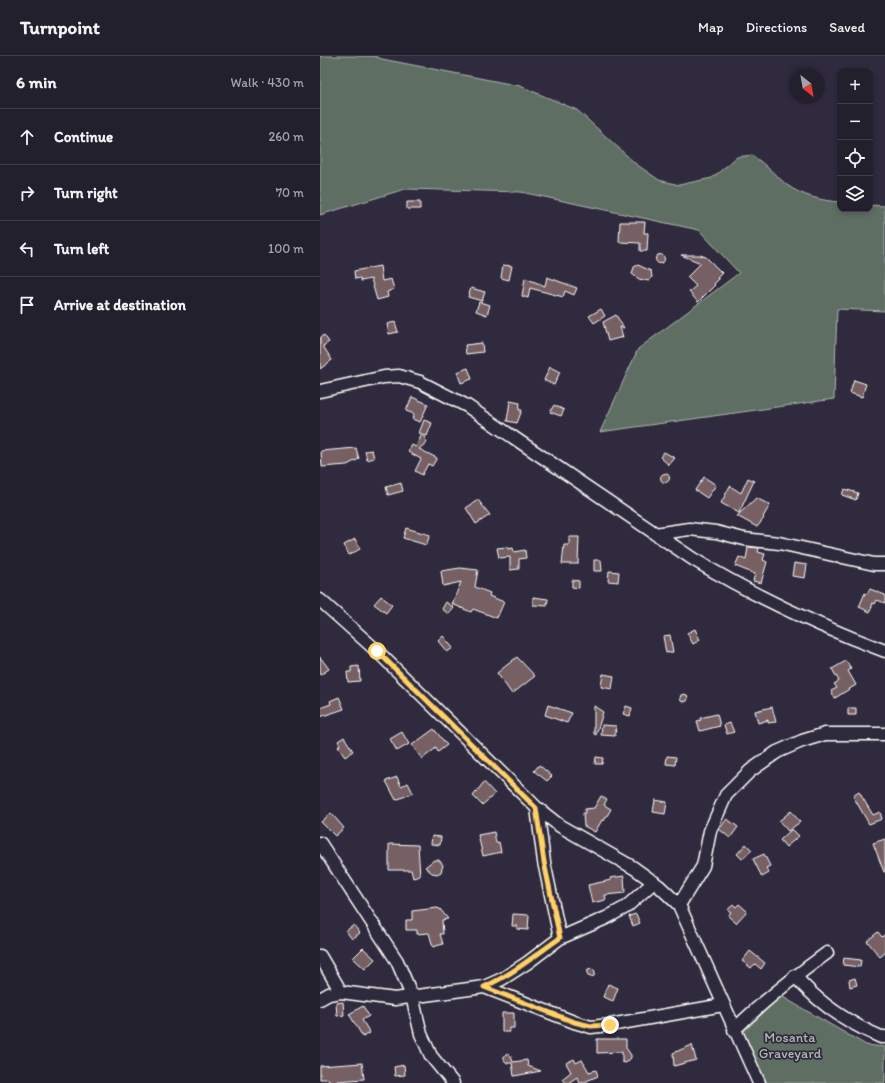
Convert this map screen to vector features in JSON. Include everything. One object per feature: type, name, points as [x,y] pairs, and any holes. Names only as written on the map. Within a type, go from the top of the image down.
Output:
[{"type":"street","points":[[320,391],[384,377],[399,376],[420,382],[466,406],[655,534],[728,581],[817,624],[885,651]]},
{"type":"street","points":[[655,534],[689,530],[716,532],[744,539],[779,543],[874,564],[885,564]]},
{"type":"street","points":[[320,600],[377,651],[536,808],[560,826],[634,868],[654,882],[679,905],[759,1083]]},
{"type":"street","points":[[679,905],[703,866],[710,831],[726,795],[750,771],[778,752],[802,741],[825,734],[885,734]]},
{"type":"street","points":[[536,808],[544,862],[560,938]]},
{"type":"street","points":[[320,843],[393,955],[412,996],[421,1034],[431,1056],[453,1083]]},
{"type":"street","points":[[320,999],[329,994],[341,992],[395,999],[484,987],[521,967],[560,938],[606,918],[626,907],[654,882]]},
{"type":"street","points":[[734,1030],[752,1012],[795,976],[827,953]]},
{"type":"street","points":[[320,956],[341,992]]},
{"type":"street","points":[[795,976],[810,994],[857,1027],[881,1037],[885,1037]]},
{"type":"street","points":[[484,987],[574,1022],[591,1026],[610,1025],[723,1005]]},
{"type":"green space","points":[[320,56],[374,56],[382,59],[520,86],[577,110],[636,164],[659,180],[679,185],[712,178],[737,157],[752,155],[793,189],[813,197],[837,202],[837,212],[873,212],[873,205],[885,206],[885,311],[837,309],[834,399],[600,432],[638,349],[739,273],[699,230],[521,192],[405,189],[320,215]]},
{"type":"green space","name":"Mosanta Graveyard","points":[[781,996],[866,1045],[885,1047],[885,1083],[767,1083],[742,1033]]},
{"type":"building","points":[[407,202],[420,202],[420,209],[407,209]]},
{"type":"building","points":[[620,222],[645,222],[644,233],[648,233],[647,251],[640,251],[640,243],[619,242]]},
{"type":"building","points":[[660,254],[665,259],[660,264],[655,259]]},
{"type":"building","points":[[681,255],[700,255],[706,257],[722,273],[717,278],[719,279],[714,284],[715,285],[698,302],[689,292],[696,286],[687,277],[701,263]]},
{"type":"building","points":[[503,265],[512,266],[509,280],[501,278]]},
{"type":"building","points":[[638,265],[651,271],[652,277],[649,281],[639,279],[632,274],[634,267]]},
{"type":"building","points":[[380,266],[382,281],[391,279],[394,289],[387,292],[388,297],[377,300],[371,279],[361,281],[360,278],[355,279],[354,271]]},
{"type":"building","points":[[547,277],[577,288],[574,295],[565,291],[563,297],[530,288],[528,298],[522,296],[525,278],[545,286]]},
{"type":"building","points":[[471,288],[485,292],[482,301],[468,297]]},
{"type":"building","points":[[479,302],[490,305],[487,315],[476,311]]},
{"type":"building","points":[[601,309],[605,316],[594,323],[589,316]]},
{"type":"building","points":[[616,315],[624,328],[620,327],[623,337],[608,341],[603,322]]},
{"type":"building","points":[[395,322],[398,332],[389,334],[387,324]]},
{"type":"building","points":[[324,335],[329,342],[323,346],[332,360],[320,369],[320,338]]},
{"type":"building","points":[[482,343],[483,352],[466,354],[465,345]]},
{"type":"building","points":[[550,367],[560,372],[554,385],[544,380]]},
{"type":"building","points":[[468,368],[472,379],[461,383],[457,372]]},
{"type":"building","points":[[854,380],[866,384],[862,397],[850,393]]},
{"type":"building","points":[[412,397],[428,404],[420,422],[412,419],[414,414],[406,411]]},
{"type":"building","points":[[510,401],[520,403],[519,410],[522,410],[517,423],[507,421]]},
{"type":"building","points":[[554,405],[564,410],[561,416],[550,412]]},
{"type":"building","points":[[424,420],[432,423],[427,436],[423,435],[427,442],[419,449],[437,458],[432,466],[428,464],[422,475],[415,471],[421,459],[408,452],[412,445],[416,447],[422,434],[419,433]]},
{"type":"building","points":[[356,448],[359,459],[347,465],[322,467],[321,451]]},
{"type":"building","points":[[372,450],[374,458],[367,460],[365,451]]},
{"type":"building","points":[[664,452],[675,458],[669,465],[660,457]]},
{"type":"building","points":[[663,474],[667,474],[669,478],[667,482],[663,482],[661,480],[661,476]]},
{"type":"building","points":[[704,477],[716,485],[707,498],[695,490]]},
{"type":"building","points":[[748,478],[754,481],[739,513],[721,503],[730,486],[741,493]]},
{"type":"building","points":[[401,483],[403,491],[388,495],[386,487]]},
{"type":"building","points":[[844,489],[858,493],[856,500],[842,495]]},
{"type":"building","points":[[756,498],[770,505],[763,517],[764,518],[757,527],[737,516]]},
{"type":"building","points":[[478,500],[490,515],[476,524],[466,508]]},
{"type":"building","points":[[406,528],[430,535],[426,545],[403,538]]},
{"type":"building","points":[[569,537],[579,537],[578,564],[562,564],[564,545],[569,545]]},
{"type":"building","points":[[355,539],[360,549],[349,555],[344,545]]},
{"type":"building","points":[[507,547],[508,549],[513,548],[514,552],[525,550],[526,558],[519,559],[519,569],[510,570],[510,557],[499,558],[497,548]]},
{"type":"building","points":[[748,547],[759,548],[758,552],[765,554],[763,560],[767,562],[761,583],[753,581],[755,574],[735,566],[739,557],[746,560]]},
{"type":"building","points":[[594,560],[601,560],[602,571],[594,571]]},
{"type":"building","points":[[794,563],[807,565],[805,578],[792,576]]},
{"type":"building","points":[[460,568],[478,570],[475,587],[490,593],[489,596],[504,602],[497,618],[473,609],[471,612],[452,604],[461,582],[443,586],[441,571]]},
{"type":"building","points":[[609,571],[619,572],[618,582],[608,581]]},
{"type":"building","points":[[572,580],[579,581],[579,588],[572,587]]},
{"type":"building","points":[[870,589],[885,595],[885,603],[877,600],[875,604],[873,603],[870,612],[859,607],[865,593],[867,594]]},
{"type":"building","points":[[381,596],[392,605],[386,613],[374,604]]},
{"type":"building","points":[[533,597],[548,599],[547,606],[533,605]]},
{"type":"building","points":[[446,602],[454,608],[449,614],[442,609]]},
{"type":"building","points":[[695,629],[700,640],[693,644],[687,633]]},
{"type":"building","points":[[670,635],[673,652],[666,653],[663,636]]},
{"type":"building","points":[[443,636],[453,648],[447,652],[438,641]]},
{"type":"building","points":[[320,657],[329,669],[320,675]]},
{"type":"building","points":[[517,657],[535,676],[512,694],[497,673]]},
{"type":"building","points":[[846,661],[851,669],[848,671],[856,685],[835,698],[831,691],[837,688],[834,684],[839,681],[832,669]]},
{"type":"building","points":[[359,666],[360,681],[348,682],[347,672],[351,672],[351,667]]},
{"type":"building","points":[[603,674],[614,676],[612,689],[601,687]]},
{"type":"building","points":[[682,694],[686,694],[688,698],[686,702],[682,702],[680,700],[680,696]]},
{"type":"building","points":[[339,697],[344,709],[320,717],[320,708],[331,704],[330,701]]},
{"type":"building","points":[[548,705],[572,713],[567,723],[545,715]]},
{"type":"building","points":[[594,706],[603,712],[596,735],[594,734]]},
{"type":"building","points":[[626,706],[632,708],[630,716],[623,714]]},
{"type":"building","points":[[772,707],[776,722],[768,723],[768,720],[758,723],[755,711]]},
{"type":"building","points":[[848,708],[856,708],[856,715],[848,715]]},
{"type":"building","points":[[717,714],[720,726],[700,731],[697,721],[701,720],[700,718]]},
{"type":"building","points":[[730,723],[734,732],[727,734],[724,725]]},
{"type":"building","points":[[602,725],[616,726],[615,736],[601,735]]},
{"type":"building","points":[[434,729],[447,745],[438,752],[436,748],[422,759],[412,745]]},
{"type":"building","points":[[402,732],[409,744],[397,751],[390,739]]},
{"type":"building","points":[[344,737],[353,751],[345,757],[338,747],[340,745],[338,741]]},
{"type":"building","points":[[667,756],[676,757],[675,765],[666,764]]},
{"type":"building","points":[[596,757],[603,758],[602,764],[595,764]]},
{"type":"building","points":[[539,765],[552,776],[547,781],[534,771]]},
{"type":"building","points":[[397,777],[401,786],[408,783],[413,793],[396,800],[386,781]]},
{"type":"building","points":[[484,782],[495,794],[482,805],[473,796]]},
{"type":"building","points":[[859,792],[873,815],[880,812],[882,819],[869,824],[853,796]]},
{"type":"building","points":[[601,796],[607,799],[604,805],[611,809],[595,832],[584,826],[583,813],[585,813],[585,809],[594,808]]},
{"type":"building","points":[[655,800],[667,802],[665,814],[653,812]]},
{"type":"building","points":[[791,811],[800,822],[788,831],[779,821]]},
{"type":"building","points":[[331,813],[344,828],[335,836],[321,822]]},
{"type":"building","points":[[727,819],[738,827],[730,838],[719,829]]},
{"type":"building","points":[[792,829],[799,836],[786,847],[780,840]]},
{"type":"building","points":[[494,832],[496,843],[499,842],[501,852],[483,856],[478,835]]},
{"type":"building","points":[[432,836],[441,837],[440,845],[431,844]]},
{"type":"building","points":[[885,839],[885,872],[884,872],[873,843]]},
{"type":"building","points":[[389,844],[418,845],[420,876],[413,878],[411,870],[389,870]]},
{"type":"building","points":[[746,844],[752,850],[742,859],[737,854]]},
{"type":"building","points":[[764,854],[770,866],[766,868],[769,873],[762,877],[753,859]]},
{"type":"building","points":[[434,860],[439,860],[443,865],[441,872],[437,874],[432,873],[425,867]]},
{"type":"building","points":[[624,876],[625,893],[605,895],[606,900],[592,903],[588,885],[611,880],[610,878]]},
{"type":"building","points":[[733,904],[736,907],[739,904],[747,911],[736,923],[728,916],[731,912],[728,910]]},
{"type":"building","points":[[437,908],[440,909],[448,919],[442,920],[443,934],[440,934],[443,944],[433,947],[429,933],[417,934],[417,930],[406,930],[406,920],[412,920],[412,911]]},
{"type":"building","points":[[513,914],[529,915],[528,930],[517,929],[517,926],[512,926]]},
{"type":"building","points":[[636,914],[640,923],[633,926],[629,916]]},
{"type":"building","points":[[354,925],[360,933],[352,939],[346,931]]},
{"type":"building","points":[[878,932],[882,937],[885,934],[885,953],[880,957],[867,941]]},
{"type":"building","points":[[363,948],[375,959],[365,969],[353,958]]},
{"type":"building","points":[[750,951],[765,963],[761,969],[755,964],[751,968],[742,961]]},
{"type":"building","points":[[844,958],[861,960],[860,967],[843,965]]},
{"type":"building","points":[[589,969],[593,969],[595,973],[593,977],[589,977],[587,975],[587,971]]},
{"type":"building","points":[[855,978],[857,985],[850,987],[849,980]]},
{"type":"building","points":[[608,984],[618,988],[613,1001],[603,997]]},
{"type":"building","points":[[343,1002],[344,1015],[337,1016],[336,1003]]},
{"type":"building","points":[[363,1006],[369,1016],[362,1020],[370,1033],[363,1037],[349,1014]]},
{"type":"building","points":[[502,1013],[514,1013],[514,1028],[509,1028],[509,1032],[502,1032]]},
{"type":"building","points":[[597,1039],[626,1039],[626,1048],[631,1055],[631,1058],[626,1063],[622,1062],[622,1052],[597,1053]]},
{"type":"building","points":[[692,1045],[696,1060],[674,1066],[673,1053]]},
{"type":"building","points":[[508,1054],[511,1056],[513,1062],[527,1060],[528,1066],[541,1071],[514,1076],[512,1063],[507,1063],[504,1060],[504,1056]]},
{"type":"building","points":[[574,1059],[576,1063],[582,1060],[589,1072],[596,1070],[598,1076],[582,1083],[580,1083],[577,1077],[568,1083],[565,1083],[562,1079],[571,1072],[566,1063]]},
{"type":"building","points":[[362,1063],[364,1079],[329,1083],[329,1079],[320,1079],[320,1066]]},
{"type":"building","points":[[404,1065],[405,1075],[395,1076],[394,1067]]},
{"type":"route","points":[[377,651],[536,808],[544,862],[560,938],[527,963],[502,979],[484,987],[534,1005],[574,1022],[591,1026],[610,1025]]}]
